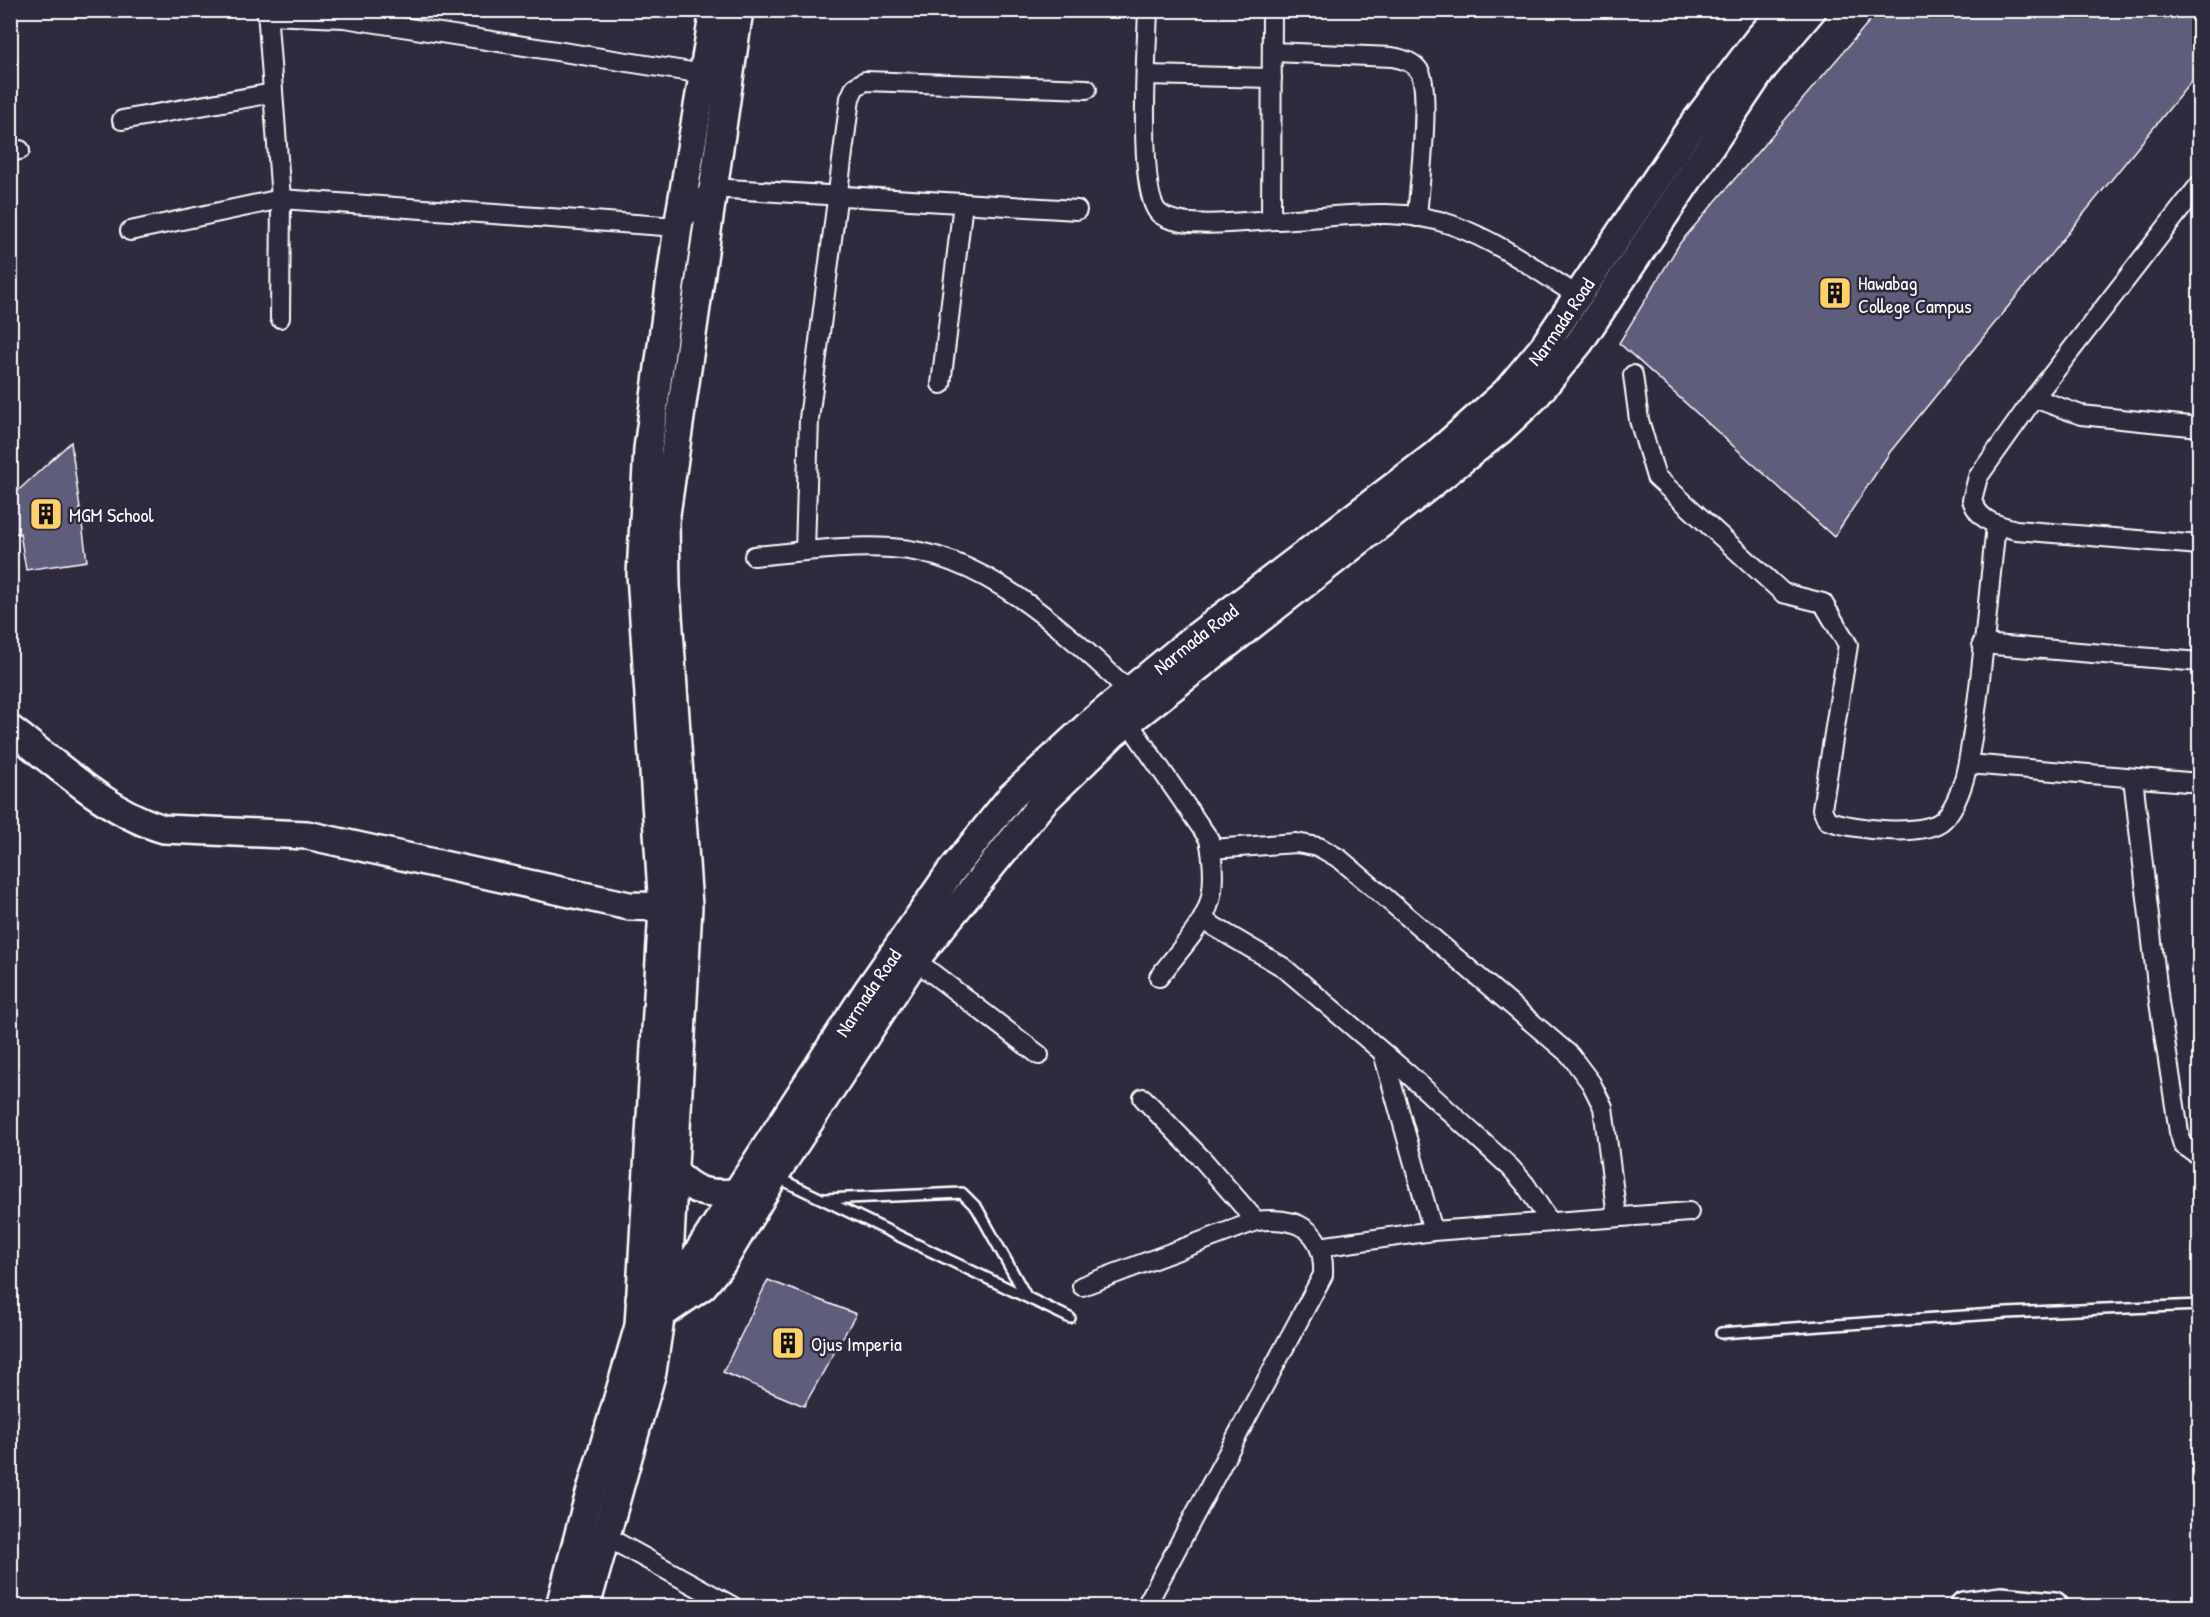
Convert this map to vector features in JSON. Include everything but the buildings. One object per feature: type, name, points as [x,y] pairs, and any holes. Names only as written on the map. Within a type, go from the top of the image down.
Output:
[{"type":"street","points":[[586,1606],[652,1372],[647,1313],[676,907],[641,574],[648,450],[678,227],[714,10]]},
{"type":"street","points":[[665,1287],[674,1172],[676,907],[665,521],[738,10]]},
{"type":"street","points":[[1148,10],[1146,168],[1151,199],[1158,213],[1175,221],[1205,223],[1381,214],[1417,217],[1450,224],[1497,244],[1578,296]]},
{"type":"street","points":[[1271,220],[1272,10]]},
{"type":"street","name":"Narmada Road","points":[[647,1313],[665,1287],[695,1257],[866,993],[949,874],[1011,797],[1093,720],[1442,449],[1506,392],[1542,349],[1690,129],[1759,38],[1784,10]]},
{"type":"street","points":[[560,1606],[585,1511],[647,1313],[703,1286],[722,1263],[774,1176],[915,960],[1045,800],[1070,774],[1128,722],[1490,438],[1535,397],[1579,343],[1763,68],[1812,10]]},
{"type":"street","points":[[280,318],[281,199],[267,13],[344,18],[704,74]]},
{"type":"street","points":[[1272,52],[1392,57],[1405,60],[1413,65],[1420,73],[1424,99],[1417,217]]},
{"type":"street","points":[[1146,75],[1272,78]]},
{"type":"street","points":[[805,551],[809,419],[850,98],[855,87],[865,81],[1087,89]]},
{"type":"street","points":[[122,120],[273,93]]},
{"type":"street","points":[[2199,184],[2034,398],[1972,489],[1972,500],[1980,516],[1996,526],[2041,534],[2199,545]]},
{"type":"street","points":[[678,227],[711,188]]},
{"type":"street","points":[[711,188],[1077,210]]},
{"type":"street","points":[[130,231],[281,199],[678,227]]},
{"type":"street","points":[[941,384],[963,203]]},
{"type":"street","points":[[1633,375],[1639,420],[1656,477],[1783,593],[1823,603],[1848,645],[1822,809],[1827,820],[1844,826],[1916,830],[1934,826],[1951,809],[1968,764],[1996,526]]},
{"type":"street","points":[[2034,398],[2081,415],[2199,427]]},
{"type":"street","points":[[754,556],[842,547],[893,548],[923,552],[963,566],[1009,592],[1063,629],[1129,691]]},
{"type":"street","points":[[1982,644],[2199,662]]},
{"type":"street","points":[[1128,722],[1209,839],[1211,849],[1214,883],[1212,900],[1203,920],[1159,977]]},
{"type":"street","points":[[10,729],[116,807],[149,825],[164,829],[307,835],[629,906],[676,907]]},
{"type":"street","points":[[1968,764],[2199,783]]},
{"type":"street","points":[[2133,778],[2159,1002],[2179,1132],[2183,1145],[2199,1156]]},
{"type":"street","points":[[1211,849],[1264,843],[1320,847],[1340,859],[1556,1040],[1591,1083],[1603,1107],[1617,1217]]},
{"type":"street","points":[[1203,920],[1283,967],[1383,1052],[1510,1167],[1525,1184],[1550,1222]]},
{"type":"street","points":[[915,960],[1039,1055]]},
{"type":"street","points":[[1383,1052],[1433,1231]]},
{"type":"street","points":[[1143,1098],[1203,1160],[1256,1221]]},
{"type":"street","points":[[674,1172],[689,1186],[704,1192],[736,1193]]},
{"type":"street","points":[[1320,1247],[1433,1231],[1689,1212]]},
{"type":"street","points":[[1082,1286],[1256,1221],[1278,1218],[1293,1221],[1307,1230],[1320,1247],[1323,1275],[1146,1606]]},
{"type":"street","points":[[605,1536],[732,1606]]},
{"type":"street","points":[[1964,1606],[2001,1604],[2054,1606]]},
{"type":"lane","points":[[774,1176],[1070,1318]]},
{"type":"lane","points":[[823,1199],[962,1193],[970,1198],[977,1208],[1026,1296]]},
{"type":"lane","points":[[1721,1333],[2007,1313],[2199,1305]]},
{"type":"place","name":"Hawabag College Campus","points":[[1835,293]]},
{"type":"place","name":"MGM School","points":[[46,514]]},
{"type":"place","name":"Ojus Imperia","points":[[788,1343]]}]
